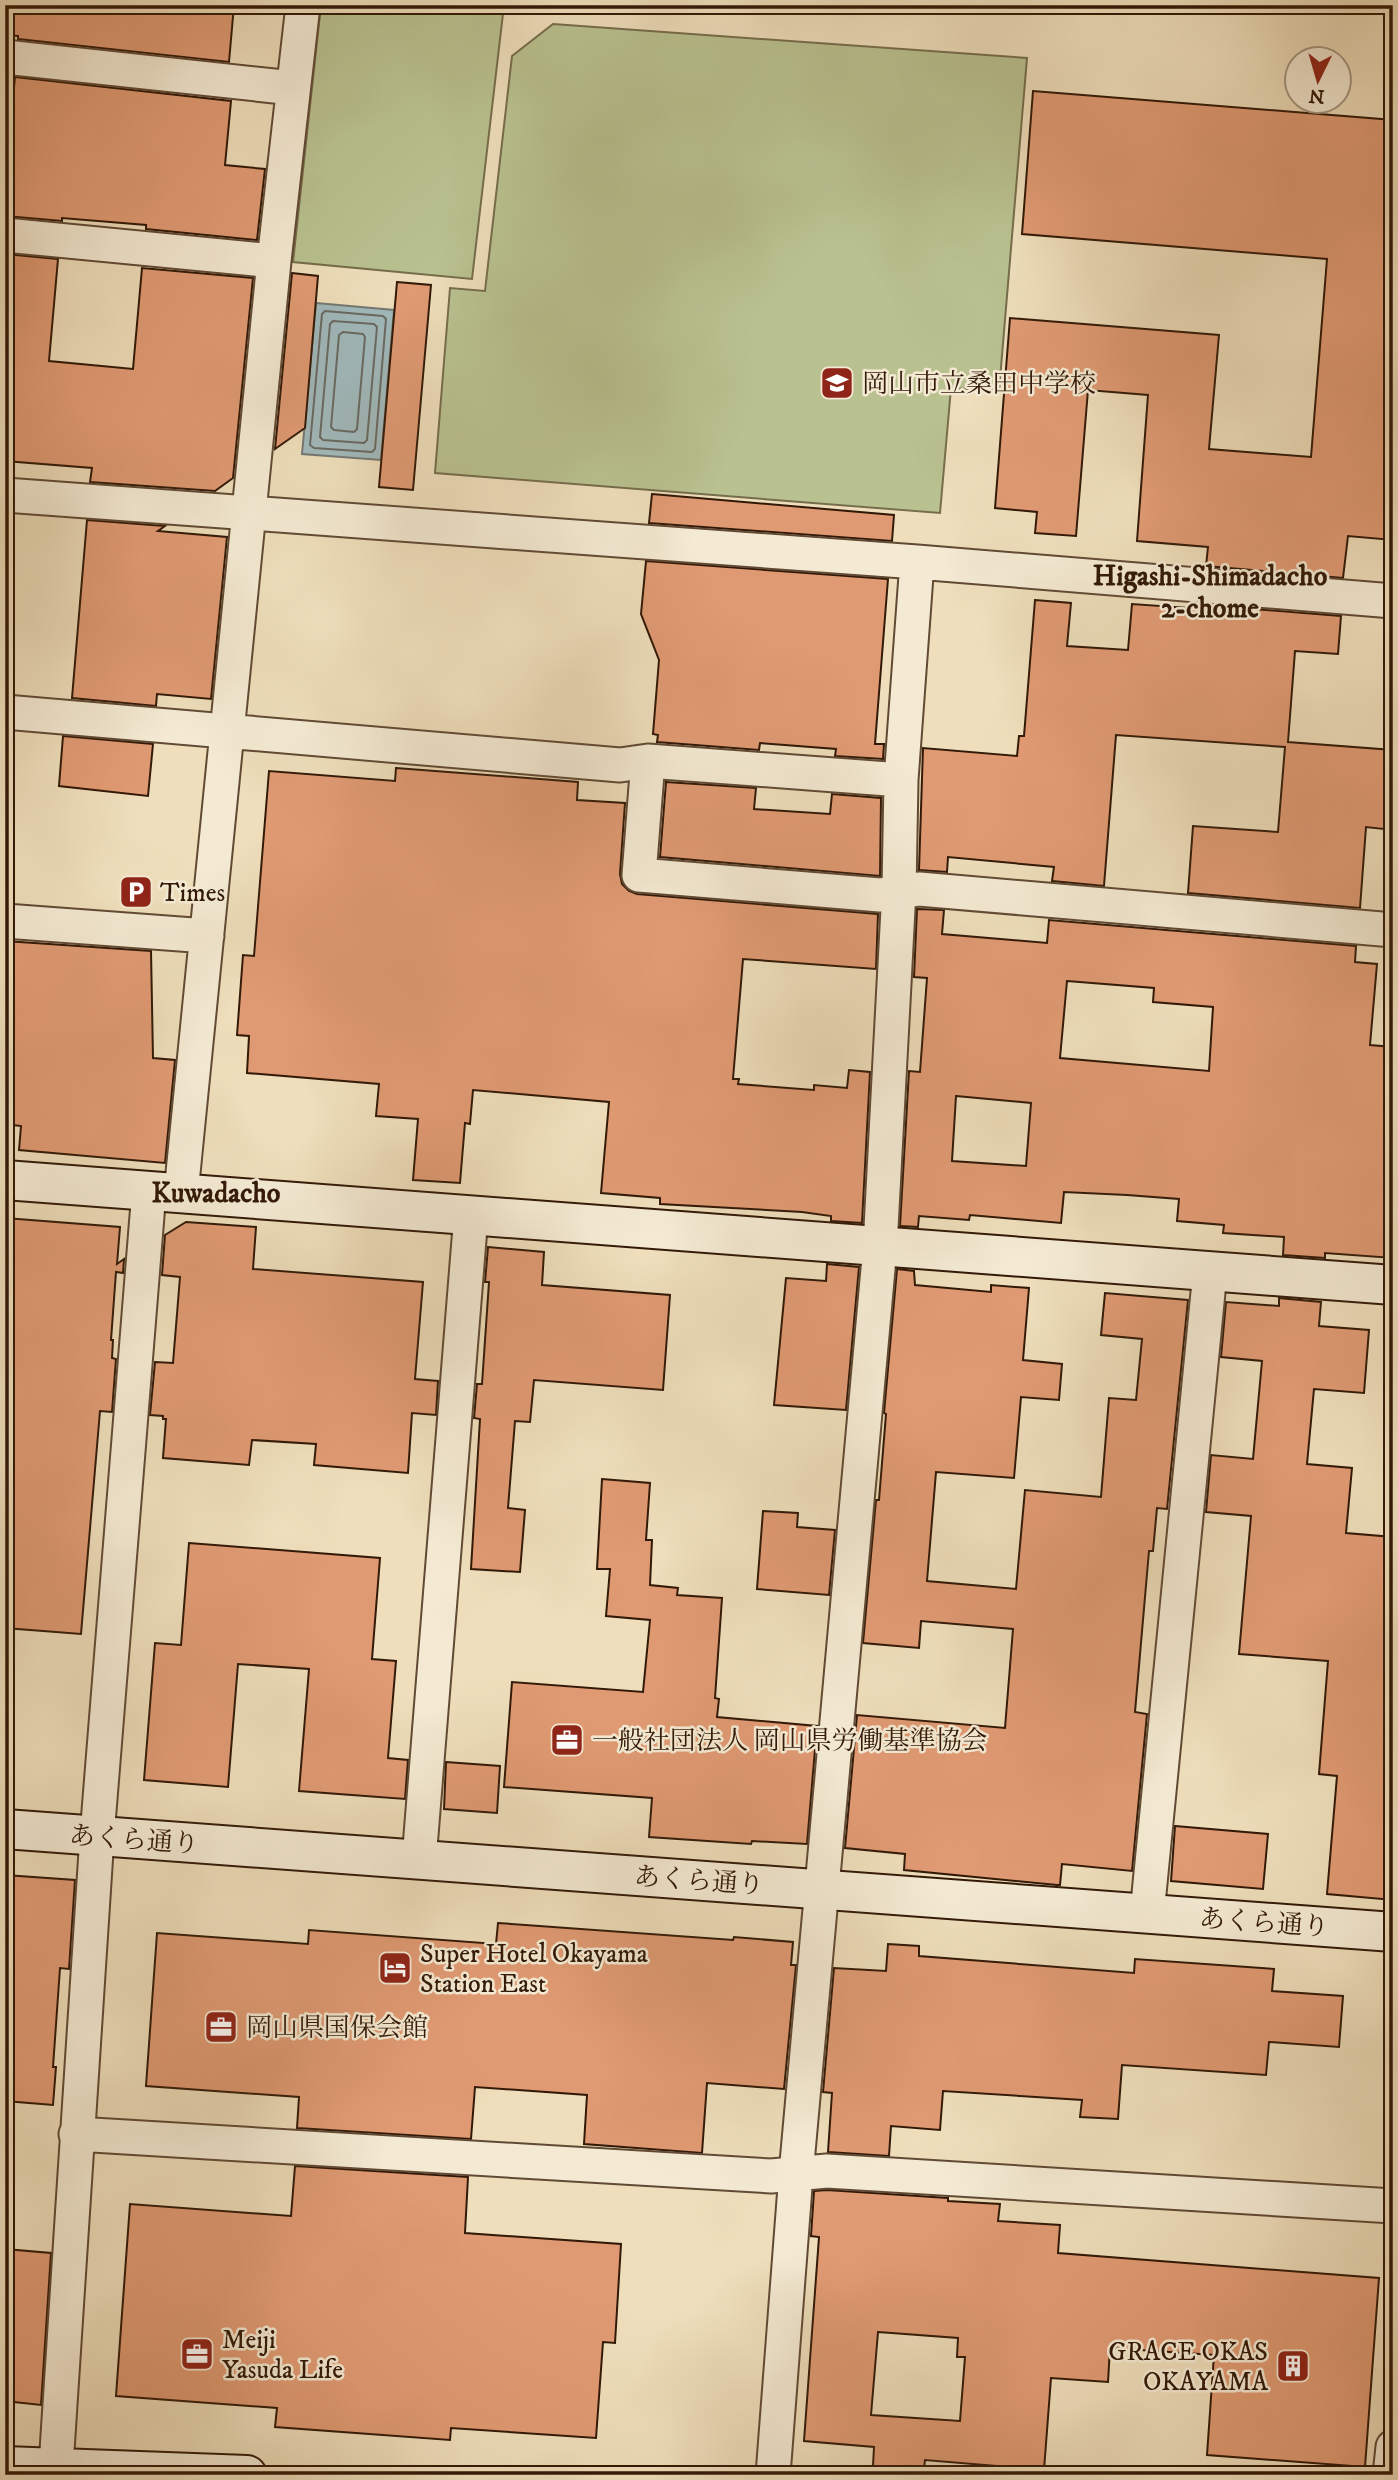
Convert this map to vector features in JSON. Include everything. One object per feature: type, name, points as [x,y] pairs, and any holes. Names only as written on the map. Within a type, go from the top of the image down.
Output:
[{"type":"street","points":[[56,2466],[97,1836],[165,1192],[207,936],[274,261],[303,5]]},
{"type":"street","points":[[5,57],[293,88]]},
{"type":"street","points":[[5,235],[274,261]]},
{"type":"street","points":[[5,495],[917,562],[1393,601]]},
{"type":"street","points":[[773,2475],[796,2174],[880,1247],[899,890],[901,780],[917,562]]},
{"type":"street","points":[[5,712],[620,765],[648,761],[901,780]]},
{"type":"street","points":[[648,761],[639,874],[880,895],[919,889],[1393,930]]},
{"type":"street","points":[[5,921],[207,936]]},
{"type":"street","points":[[5,1180],[1393,1285]]},
{"type":"street","points":[[419,1860],[471,1215]]},
{"type":"street","points":[[1147,1914],[1210,1272]]},
{"type":"street","name":"あくら通り","points":[[5,1829],[1393,1932]]},
{"type":"street","points":[[76,2134],[771,2176],[827,2171],[1393,2206]]},
{"type":"street","points":[[1390,2475],[1393,2447]]},
{"type":"street","points":[[11,2469],[56,2466],[247,2475]]},
{"type":"green space","points":[[321,5],[504,5],[472,279],[293,262]]},
{"type":"green space","points":[[553,24],[1027,58],[999,391],[951,388],[940,513],[435,473],[450,288],[485,291],[512,56]]},
{"type":"water","points":[[316,303],[394,310],[381,460],[302,454]]},
{"type":"building","points":[[9,5],[234,5],[229,62],[18,39],[18,36],[6,35]]},
{"type":"building","points":[[15,77],[231,101],[225,165],[265,169],[257,240],[146,229],[146,225],[5,216],[5,159]]},
{"type":"building","points":[[1033,91],[1282,111],[1282,116],[1343,116],[1393,120],[1393,540],[1348,536],[1343,578],[1206,566],[1208,547],[1137,541],[1148,395],[1088,390],[1076,536],[1035,533],[1037,512],[995,508],[1010,318],[1219,335],[1209,449],[1311,457],[1327,259],[1022,234]]},
{"type":"building","points":[[5,254],[58,259],[49,361],[133,369],[142,268],[253,278],[233,478],[215,491],[90,482],[92,468],[5,461]]},
{"type":"building","points":[[292,273],[318,276],[305,428],[275,449]]},
{"type":"building","points":[[397,282],[431,285],[413,490],[379,487]]},
{"type":"building","points":[[652,494],[894,515],[892,541],[649,523]]},
{"type":"building","points":[[87,520],[165,526],[158,531],[227,537],[211,699],[157,694],[156,706],[72,698]]},
{"type":"building","points":[[646,561],[888,579],[875,744],[884,744],[883,759],[835,756],[836,749],[760,743],[759,750],[657,742],[658,735],[653,734],[659,660],[641,614]]},
{"type":"building","points":[[1035,600],[1071,603],[1067,646],[1128,650],[1132,604],[1203,609],[1203,605],[1341,616],[1338,654],[1295,651],[1288,742],[1393,750],[1393,830],[1366,827],[1360,908],[1188,893],[1193,826],[1278,832],[1285,747],[1116,735],[1104,886],[1052,881],[1054,867],[948,857],[947,872],[919,870],[923,748],[1017,756],[1019,736],[1024,736]]},
{"type":"building","points":[[63,736],[153,744],[148,796],[59,786]]},
{"type":"building","points":[[396,768],[578,782],[577,800],[625,803],[620,874],[622,884],[637,894],[878,914],[876,969],[743,959],[733,1079],[739,1079],[738,1084],[814,1090],[814,1085],[847,1088],[849,1070],[870,1072],[862,1223],[831,1221],[831,1216],[802,1212],[660,1204],[660,1198],[601,1193],[609,1102],[473,1090],[470,1124],[465,1123],[460,1183],[413,1180],[418,1119],[376,1116],[379,1084],[247,1073],[249,1036],[237,1035],[243,955],[254,956],[269,771],[395,781]]},
{"type":"building","points":[[666,782],[756,788],[754,809],[830,814],[832,794],[881,798],[880,876],[660,857]]},
{"type":"building","points":[[917,909],[944,910],[942,934],[1047,943],[1049,920],[1356,946],[1355,962],[1377,964],[1370,1045],[1393,1047],[1393,1258],[1325,1253],[1325,1258],[1283,1255],[1284,1237],[1223,1233],[1224,1225],[1177,1221],[1179,1199],[1127,1195],[1064,1192],[1061,1223],[970,1215],[969,1220],[919,1216],[918,1227],[900,1226],[909,1071],[920,1072],[927,978],[914,977]],"holes":[[[1067,981],[1154,988],[1153,1002],[1213,1007],[1209,1071],[1060,1058]],[[956,1096],[1031,1103],[1026,1166],[952,1161]]]},
{"type":"building","points":[[5,941],[151,951],[153,1058],[175,1060],[165,1163],[19,1150],[21,1126],[5,1124]]},
{"type":"building","points":[[5,1218],[120,1227],[117,1264],[124,1259],[123,1273],[116,1272],[111,1340],[112,1358],[116,1359],[112,1412],[100,1411],[81,1634],[5,1628]]},
{"type":"building","points":[[186,1222],[256,1227],[253,1269],[423,1282],[415,1379],[438,1381],[436,1415],[412,1413],[408,1473],[314,1465],[316,1444],[252,1440],[249,1465],[163,1458],[166,1419],[163,1419],[163,1416],[150,1415],[155,1362],[173,1363],[180,1277],[162,1275],[165,1235]]},
{"type":"building","points":[[488,1247],[544,1252],[542,1285],[670,1295],[663,1390],[534,1380],[530,1422],[515,1421],[508,1508],[525,1510],[520,1572],[471,1569],[480,1419],[474,1418],[477,1384],[482,1384],[489,1282],[485,1282]]},
{"type":"building","points":[[827,1264],[859,1267],[846,1410],[774,1405],[786,1278],[826,1281]]},
{"type":"building","points":[[897,1269],[914,1271],[915,1285],[991,1292],[991,1285],[1029,1288],[1023,1360],[1062,1364],[1059,1400],[1021,1397],[1014,1478],[936,1472],[927,1581],[1016,1589],[1025,1490],[1101,1497],[1109,1398],[1136,1400],[1142,1339],[1101,1335],[1105,1293],[1188,1300],[1167,1509],[1157,1508],[1153,1551],[1149,1551],[1135,1712],[1147,1714],[1132,1871],[1062,1864],[1060,1885],[1057,1885],[904,1870],[905,1854],[845,1848],[857,1715],[1005,1728],[1013,1629],[921,1621],[919,1648],[863,1643],[876,1500],[879,1500]]},
{"type":"building","points":[[1279,1298],[1321,1302],[1319,1326],[1369,1330],[1364,1393],[1314,1389],[1307,1464],[1352,1468],[1346,1533],[1393,1537],[1393,1900],[1327,1894],[1337,1776],[1319,1774],[1328,1661],[1239,1654],[1251,1516],[1206,1512],[1211,1455],[1253,1459],[1262,1361],[1221,1357],[1226,1302],[1279,1306]]},
{"type":"building","points":[[602,1479],[650,1483],[646,1540],[652,1540],[650,1585],[678,1588],[677,1595],[722,1598],[715,1698],[719,1699],[717,1717],[817,1726],[807,1844],[752,1841],[751,1844],[649,1837],[652,1798],[504,1787],[512,1682],[643,1692],[650,1620],[606,1616],[610,1569],[597,1569]]},
{"type":"building","points":[[763,1511],[798,1513],[797,1527],[835,1530],[829,1595],[757,1589]]},
{"type":"building","points":[[189,1543],[380,1558],[372,1659],[396,1661],[388,1758],[408,1760],[405,1799],[299,1791],[309,1669],[238,1664],[228,1787],[144,1780],[155,1643],[181,1645]]},
{"type":"building","points":[[446,1762],[500,1766],[497,1813],[444,1809]]},
{"type":"building","points":[[1175,1826],[1268,1834],[1263,1889],[1171,1881]]},
{"type":"building","points":[[5,1875],[75,1880],[69,1969],[60,1968],[53,2105],[5,2101]]},
{"type":"building","points":[[498,1923],[793,1942],[791,1965],[796,1965],[784,2089],[707,2083],[702,2153],[584,2144],[587,2095],[475,2087],[471,2139],[297,2128],[299,2097],[146,2086],[157,1933],[308,1944],[309,1930],[496,1944]]},
{"type":"building","points":[[888,1944],[919,1946],[919,1956],[1134,1973],[1135,1959],[1274,1969],[1272,1991],[1343,1996],[1339,2047],[1269,2042],[1266,2075],[1122,2065],[1118,2119],[1080,2117],[1082,2100],[943,2091],[940,2130],[891,2126],[889,2156],[828,2152],[832,2093],[823,2092],[834,1968],[886,1971]]},
{"type":"building","points":[[295,2166],[468,2177],[465,2233],[621,2244],[615,2343],[603,2342],[596,2438],[451,2428],[450,2440],[275,2427],[277,2408],[116,2396],[130,2204],[291,2216]]},
{"type":"building","points":[[814,2191],[948,2198],[948,2201],[1000,2204],[998,2221],[1060,2225],[1058,2253],[1379,2278],[1365,2467],[1207,2455],[1214,2355],[1110,2348],[1108,2382],[1051,2378],[1044,2470],[925,2460],[924,2470],[873,2466],[874,2447],[804,2441],[819,2237],[811,2236]],"holes":[[[878,2332],[958,2338],[957,2357],[965,2357],[960,2421],[871,2415]]]},
{"type":"building","points":[[5,2249],[51,2253],[41,2405],[5,2401]]},
{"type":"place","name":"岡山市立桑田中学校","points":[[837,383]]},
{"type":"place","name":"Times","points":[[136,892]]},
{"type":"place","name":"一般社団法人 岡山県労働基準協会","points":[[567,1740]]},
{"type":"place","name":"Super Hotel Okayama Station East","points":[[395,1968]]},
{"type":"place","name":"岡山県国保会館","points":[[221,2027]]},
{"type":"place","name":"Meiji Yasuda Life","points":[[197,2354]]},
{"type":"place","name":"GRACE OKAS OKAYAMA","points":[[1293,2366]]},
{"type":"district","name":"Higashi-Shimadacho 2-chome","points":[[1210,591]]},
{"type":"district","name":"Kuwadacho","points":[[216,1192]]}]
